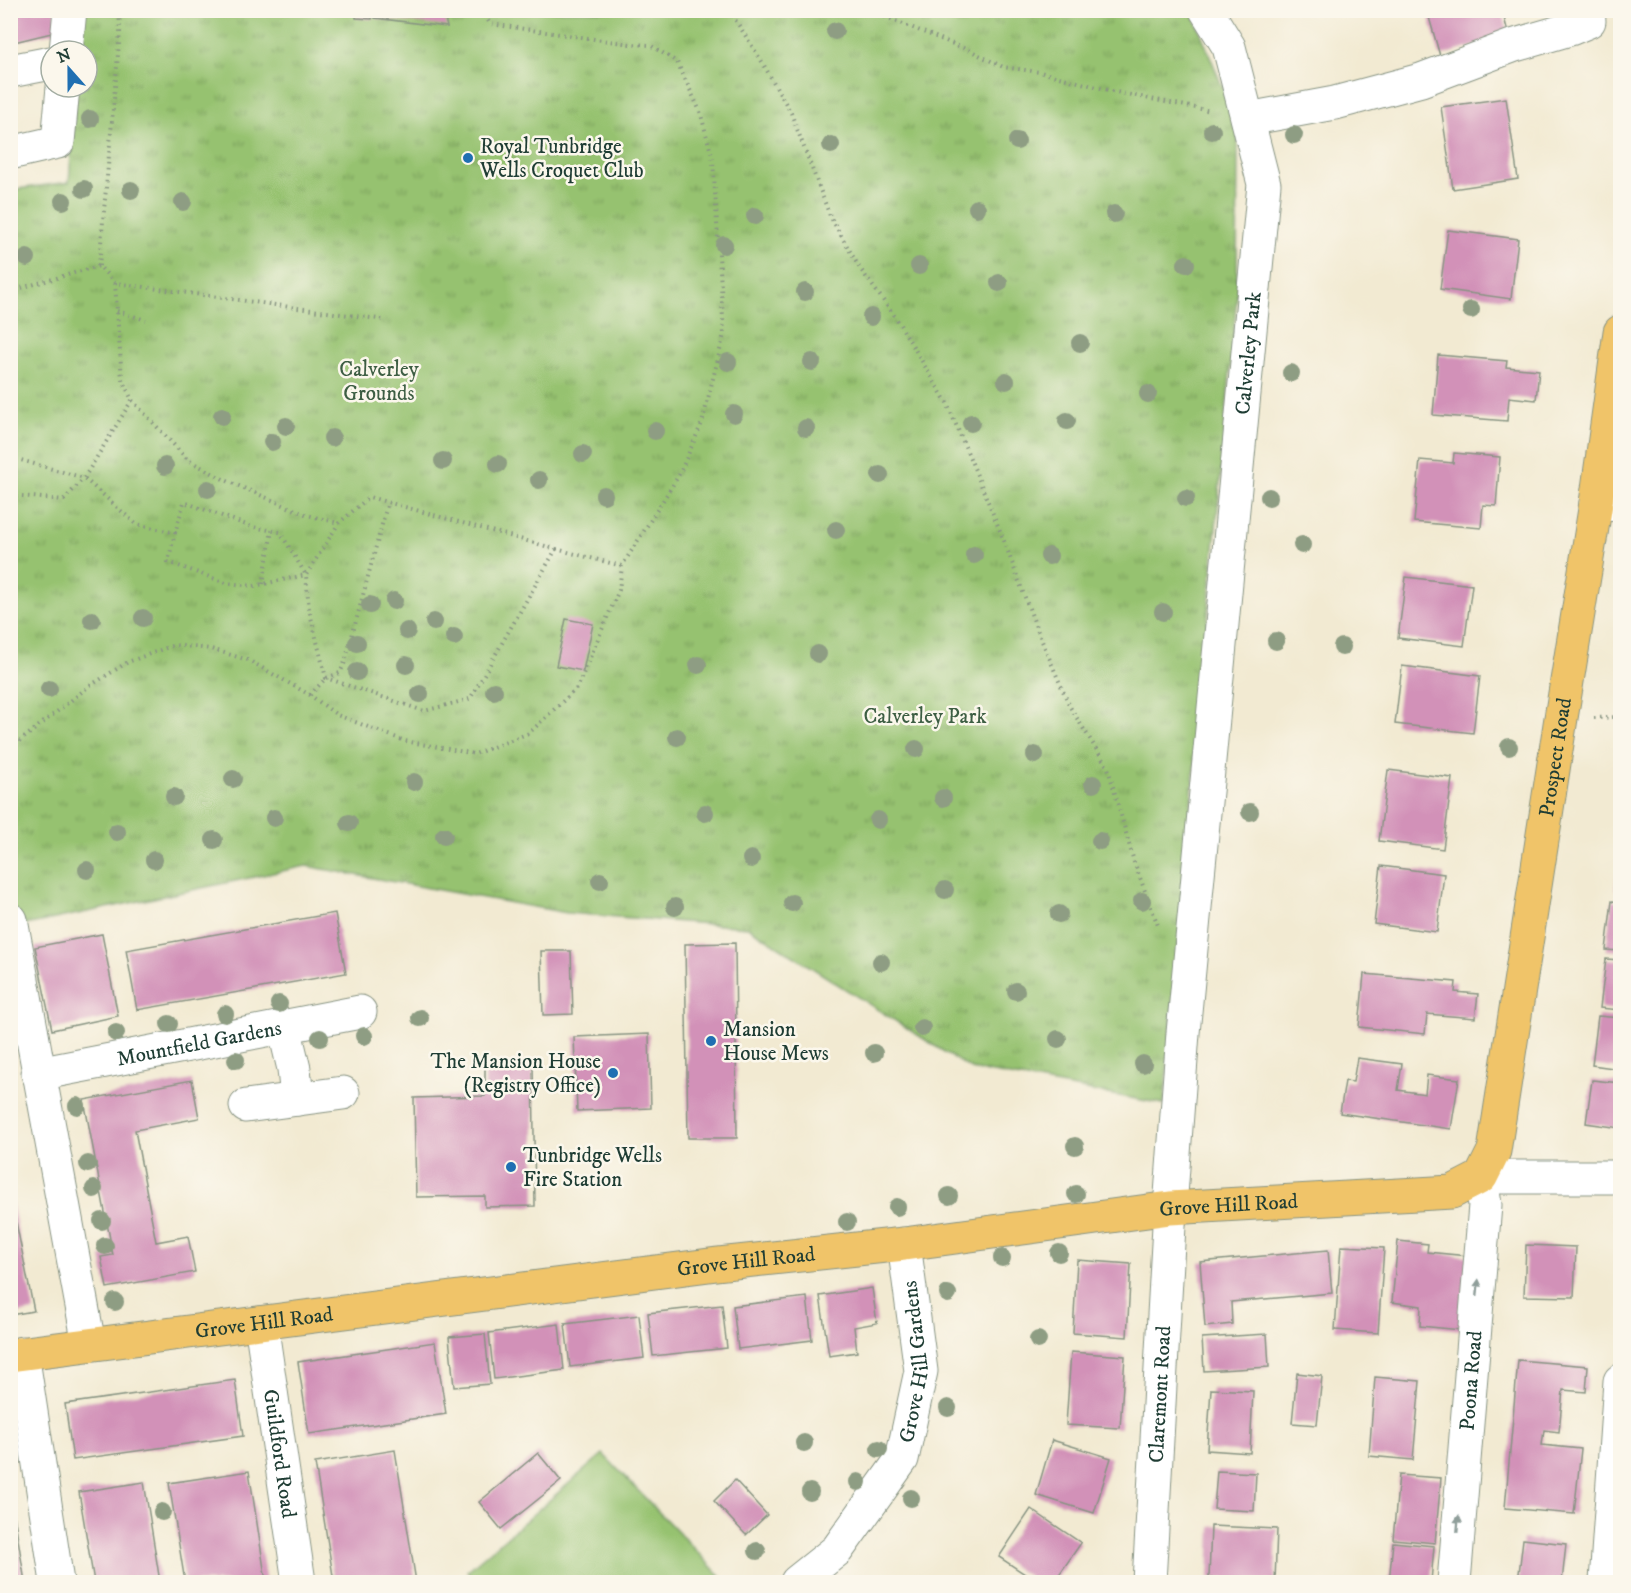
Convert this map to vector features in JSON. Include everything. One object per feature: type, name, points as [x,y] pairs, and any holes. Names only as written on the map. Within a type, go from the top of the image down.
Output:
[{"type":"main road","name":"Prospect Road","points":[[1481,1177],[1494,1151],[1561,718],[1608,504],[1620,332]]},
{"type":"main road","name":"Grove Hill Road","points":[[16,1354],[717,1264],[904,1244],[1170,1208],[1452,1192],[1481,1177]]},
{"type":"street","points":[[67,39],[70,10]]},
{"type":"street","name":"Calverley Park","points":[[1170,1208],[1183,1033],[1264,184],[1229,47],[1206,10]]},
{"type":"street","points":[[1248,118],[1335,103],[1421,80],[1512,46],[1589,21]]},
{"type":"street","points":[[10,71],[39,65]]},
{"type":"street","points":[[10,153],[58,142],[62,99]]},
{"type":"street","points":[[11,920],[89,1344]]},
{"type":"street","name":"Mountfield Gardens","points":[[38,1074],[360,1012]]},
{"type":"street","points":[[284,1027],[294,1069],[297,1099]]},
{"type":"street","points":[[246,1106],[343,1093]]},
{"type":"street","points":[[1481,1177],[1620,1177]]},
{"type":"street","name":"Poona Road","points":[[1454,1582],[1485,1204],[1481,1177]]},
{"type":"street","name":"Claremont Road","points":[[1149,1582],[1170,1208]]},
{"type":"street","name":"Grove Hill Gardens","points":[[797,1582],[837,1550],[902,1459],[921,1371],[904,1244]]},
{"type":"street","name":"Guildford Road","points":[[261,1323],[299,1582]]},
{"type":"street","points":[[16,1354],[57,1582]]},
{"type":"street","points":[[1606,1582],[1620,1381]]},
{"type":"path","points":[[99,267],[120,32],[119,10]]},
{"type":"path","points":[[10,749],[88,687],[128,662],[174,645],[211,649],[248,660],[310,695],[338,716],[405,741],[476,754],[529,733],[577,688],[619,590],[622,566],[679,475],[702,423],[724,334],[713,160],[700,111],[677,62],[650,45],[490,24],[482,10]]},
{"type":"path","points":[[729,10],[761,60],[790,113],[830,216],[859,267],[896,318],[947,403],[1070,707],[1108,768],[1134,862],[1162,938]]},
{"type":"path","points":[[868,10],[973,52],[1004,67],[1040,72],[1116,92],[1248,118]]},
{"type":"path","points":[[99,267],[115,283],[385,320]]},
{"type":"path","points":[[10,291],[99,267]]},
{"type":"path","points":[[115,283],[122,379],[132,400],[188,460],[225,480],[307,515],[339,523]]},
{"type":"path","points":[[117,310],[146,320]]},
{"type":"path","points":[[10,495],[64,500],[84,478],[132,400]]},
{"type":"path","points":[[10,457],[84,478],[136,524],[175,532]]},
{"type":"path","points":[[326,678],[309,609],[306,575],[280,532],[252,527],[184,502],[168,562],[226,583],[254,586],[306,575],[339,523],[369,497],[622,566]]},
{"type":"path","points":[[310,695],[326,678],[340,673],[345,662],[388,502]]},
{"type":"path","points":[[263,584],[272,531]]},
{"type":"path","points":[[326,678],[424,711],[470,699],[556,549]]},
{"type":"green space","name":"Calverley Grounds","points":[[81,11],[1192,11],[1238,126],[1237,294],[1164,1104],[971,1069],[748,927],[567,913],[306,866],[11,928],[11,190],[69,182],[75,99],[99,99],[99,39],[79,39]]},
{"type":"green space","points":[[603,1454],[722,1578],[717,1582],[477,1582],[467,1571]]},
{"type":"building","points":[[10,10],[55,10],[60,31],[10,43]]},
{"type":"building","points":[[356,10],[373,10],[372,19],[356,18]]},
{"type":"building","points":[[376,10],[443,10],[447,27],[375,18]]},
{"type":"building","points":[[1427,10],[1502,10],[1509,36],[1440,56]]},
{"type":"building","points":[[1506,98],[1518,179],[1453,189],[1441,107]]},
{"type":"building","points":[[1448,230],[1518,239],[1511,299],[1440,289]]},
{"type":"building","points":[[1438,355],[1507,361],[1506,367],[1539,370],[1536,400],[1509,397],[1507,421],[1433,415]]},
{"type":"building","points":[[1454,453],[1500,457],[1496,506],[1483,505],[1481,528],[1414,522],[1420,460],[1453,463]]},
{"type":"building","points":[[1406,577],[1472,585],[1464,646],[1398,638]]},
{"type":"building","points":[[566,619],[593,624],[583,671],[556,666]]},
{"type":"building","points":[[1402,666],[1480,676],[1473,733],[1395,724]]},
{"type":"building","points":[[1388,770],[1452,778],[1443,849],[1379,841]]},
{"type":"building","points":[[1619,855],[1620,890],[1615,890]]},
{"type":"building","points":[[1381,866],[1444,874],[1437,932],[1374,924]]},
{"type":"building","points":[[1612,901],[1620,902],[1620,951],[1606,950]]},
{"type":"building","points":[[335,913],[346,973],[137,1010],[126,950]]},
{"type":"building","points":[[102,934],[118,1016],[52,1030],[35,947]]},
{"type":"building","name":"Mansion House Mews","points":[[735,943],[737,1138],[688,1138],[685,944]]},
{"type":"building","points":[[541,951],[571,951],[573,1014],[543,1015]]},
{"type":"building","points":[[1606,959],[1620,960],[1620,1010],[1600,1008]]},
{"type":"building","points":[[1364,974],[1456,982],[1455,992],[1478,994],[1475,1018],[1427,1014],[1425,1034],[1359,1027]]},
{"type":"building","points":[[1598,1016],[1620,1018],[1620,1069],[1592,1065]]},
{"type":"building","name":"The Mansion House (Registry Office)","points":[[649,1034],[651,1108],[577,1111],[574,1037]]},
{"type":"building","points":[[1357,1058],[1402,1064],[1398,1090],[1425,1094],[1427,1075],[1459,1079],[1451,1129],[1340,1113],[1345,1081],[1353,1082]]},
{"type":"building","points":[[533,1064],[535,1206],[485,1207],[485,1196],[416,1197],[414,1098],[485,1096],[485,1065]]},
{"type":"building","points":[[192,1080],[199,1118],[135,1130],[156,1242],[188,1236],[195,1272],[107,1288],[101,1257],[113,1255],[84,1100]]},
{"type":"building","points":[[1592,1080],[1620,1083],[1620,1128],[1586,1123]]},
{"type":"building","points":[[10,1192],[34,1311],[10,1315]]},
{"type":"building","points":[[1398,1241],[1428,1244],[1427,1252],[1468,1256],[1461,1330],[1420,1326],[1421,1306],[1392,1302]]},
{"type":"building","points":[[1526,1245],[1576,1247],[1574,1297],[1524,1296]]},
{"type":"building","points":[[1341,1246],[1384,1248],[1378,1333],[1335,1330]]},
{"type":"building","points":[[1328,1250],[1332,1293],[1231,1302],[1232,1324],[1205,1327],[1200,1262]]},
{"type":"building","points":[[1077,1260],[1131,1264],[1127,1337],[1073,1333]]},
{"type":"building","points":[[872,1288],[877,1323],[854,1327],[857,1352],[829,1356],[820,1296]]},
{"type":"building","points":[[807,1297],[812,1340],[738,1349],[733,1306]]},
{"type":"building","points":[[722,1305],[727,1348],[653,1356],[648,1313]]},
{"type":"building","points":[[639,1315],[644,1358],[570,1367],[565,1324]]},
{"type":"building","points":[[559,1324],[564,1370],[494,1379],[489,1333]]},
{"type":"building","points":[[485,1334],[490,1384],[454,1387],[449,1337]]},
{"type":"building","points":[[1267,1334],[1269,1367],[1204,1371],[1202,1338]]},
{"type":"building","points":[[435,1342],[446,1414],[309,1434],[298,1362]]},
{"type":"building","points":[[1071,1352],[1125,1356],[1120,1428],[1066,1425]]},
{"type":"building","points":[[1518,1360],[1588,1366],[1586,1392],[1563,1390],[1559,1432],[1544,1430],[1542,1445],[1581,1449],[1574,1514],[1505,1508]]},
{"type":"building","points":[[1297,1373],[1322,1376],[1317,1425],[1292,1423]]},
{"type":"building","points":[[1375,1377],[1420,1381],[1413,1460],[1369,1456]]},
{"type":"building","points":[[235,1380],[243,1436],[73,1460],[65,1404]]},
{"type":"building","points":[[1211,1389],[1253,1391],[1250,1453],[1207,1450]]},
{"type":"building","points":[[1052,1440],[1111,1458],[1094,1513],[1036,1495]]},
{"type":"building","points":[[395,1450],[416,1582],[334,1582],[315,1463]]},
{"type":"building","points":[[538,1453],[561,1481],[501,1529],[479,1502]]},
{"type":"building","points":[[249,1471],[266,1582],[185,1582],[169,1483]]},
{"type":"building","points":[[1217,1471],[1256,1473],[1254,1511],[1214,1509]]},
{"type":"building","points":[[1399,1475],[1441,1478],[1435,1543],[1393,1539]]},
{"type":"building","points":[[735,1480],[767,1515],[746,1535],[714,1501]]},
{"type":"building","points":[[144,1482],[160,1582],[94,1582],[79,1492]]},
{"type":"building","points":[[10,1502],[12,1502],[25,1582],[10,1582]]},
{"type":"building","points":[[1031,1509],[1081,1543],[1054,1582],[1037,1582],[999,1557]]},
{"type":"building","points":[[1211,1526],[1277,1529],[1275,1581],[1209,1578]]},
{"type":"building","points":[[1523,1539],[1566,1544],[1562,1582],[1518,1582]]},
{"type":"building","points":[[1393,1542],[1434,1546],[1431,1582],[1389,1582]]},
{"type":"place","name":"Royal Tunbridge Wells Croquet Club","points":[[468,158]]},
{"type":"place","name":"Mansion House Mews","points":[[711,1041]]},
{"type":"place","name":"The Mansion House (Registry Office)","points":[[613,1073]]},
{"type":"place","name":"Tunbridge Wells Fire Station","points":[[511,1167]]}]
